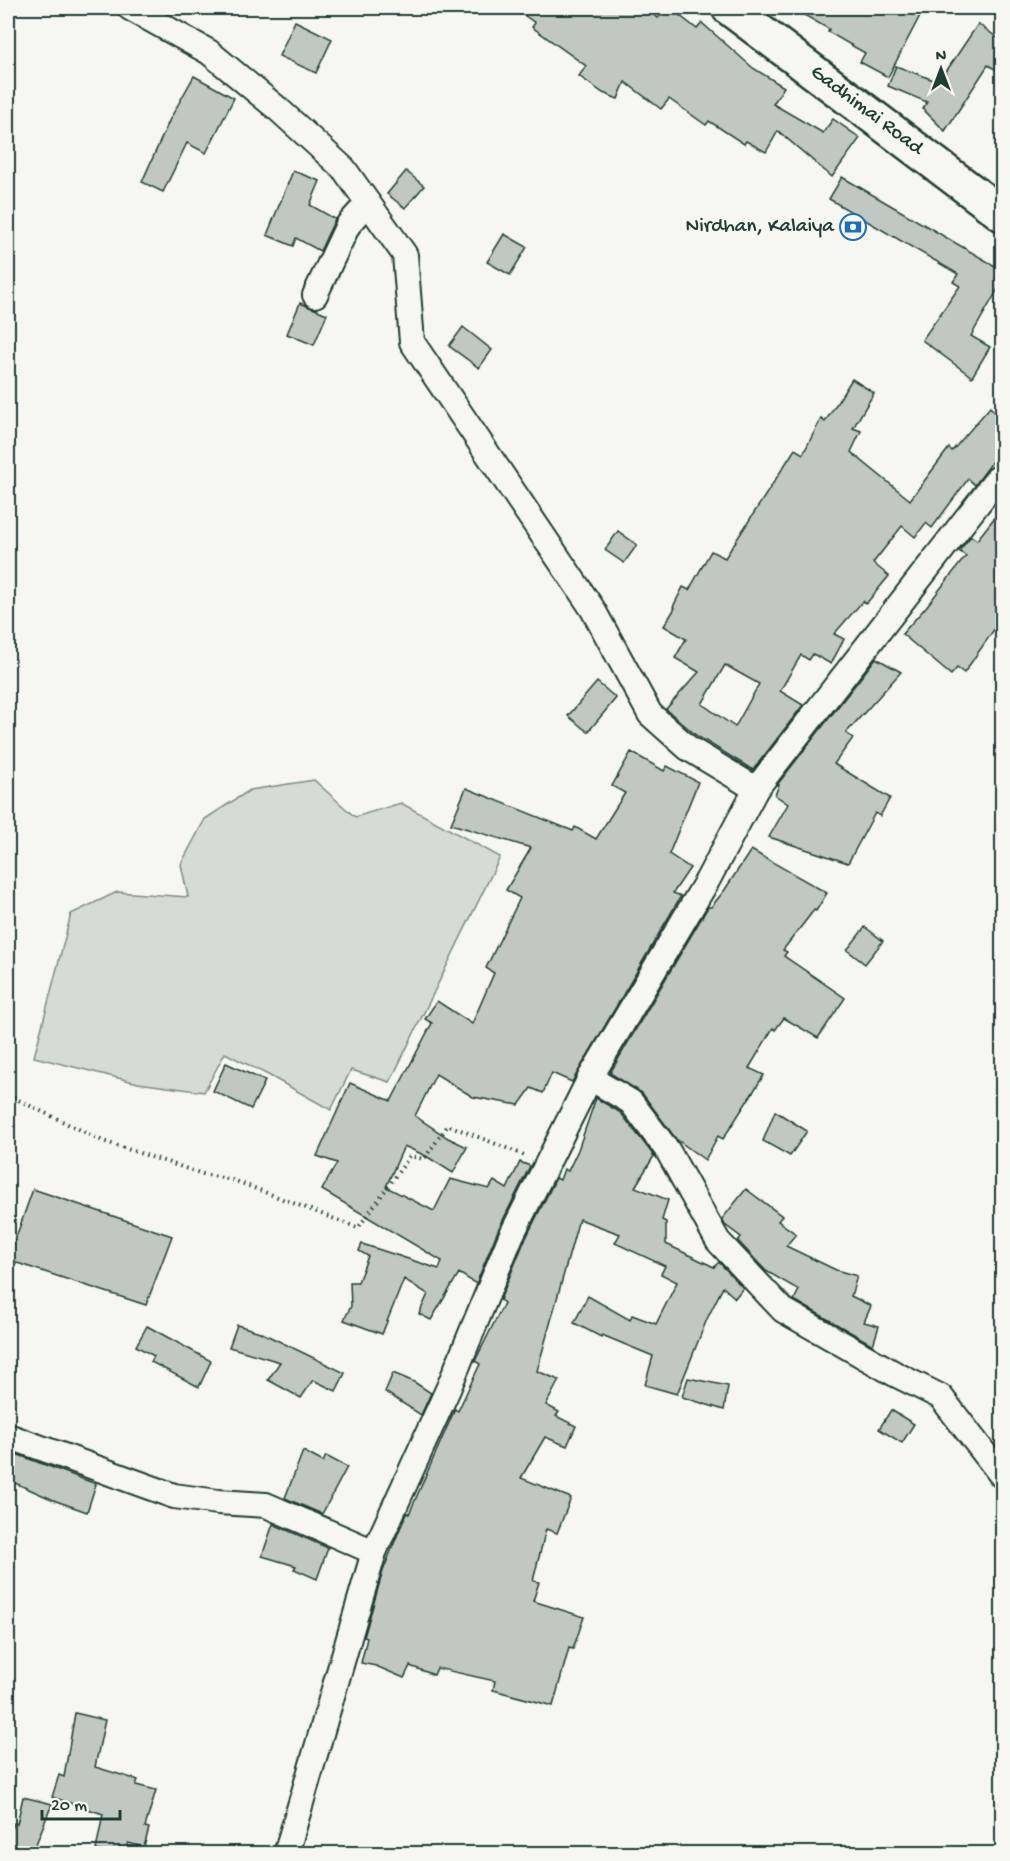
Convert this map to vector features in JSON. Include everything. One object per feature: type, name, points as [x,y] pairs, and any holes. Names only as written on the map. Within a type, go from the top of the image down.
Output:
[{"type":"street","points":[[130,8],[209,52],[344,169],[405,255],[412,342],[592,608],[650,714],[688,748],[756,789]]},
{"type":"street","name":"Gadhimai Road","points":[[729,8],[1002,214]]},
{"type":"street","points":[[315,295],[348,225],[368,203]]},
{"type":"street","points":[[286,1854],[374,1552],[449,1387],[511,1236],[590,1078],[707,881],[756,789],[990,488],[1002,476]]},
{"type":"street","points":[[590,1078],[631,1102],[668,1151],[718,1241],[783,1310],[895,1374],[941,1397],[1002,1476]]},
{"type":"street","points":[[8,1436],[174,1496],[266,1505],[374,1552]]},
{"type":"path","points":[[8,1095],[103,1140],[203,1174],[236,1181],[358,1228],[410,1155],[424,1159],[448,1125],[547,1164]]},
{"type":"shaded area","points":[[314,780],[355,817],[401,803],[500,857],[390,1082],[351,1070],[331,1110],[225,1053],[204,1092],[138,1083],[34,1057],[71,914],[117,892],[188,897],[181,864],[205,819],[250,790]]},
{"type":"building","points":[[514,8],[644,8],[658,18],[667,8],[670,8],[697,29],[702,23],[753,68],[784,87],[773,104],[823,133],[833,119],[860,138],[832,177],[778,131],[766,152],[746,141],[744,144],[709,121],[706,125],[669,99],[661,109],[625,82],[618,99],[603,93],[579,76],[586,66],[532,27],[535,23]]},
{"type":"building","points":[[792,8],[924,8],[888,77],[860,62],[865,53]]},
{"type":"building","points":[[295,21],[332,39],[316,73],[279,56]]},
{"type":"building","points":[[978,24],[1002,41],[1002,73],[988,65],[945,131],[923,109],[927,102],[888,86],[896,66],[939,82]]},
{"type":"building","points":[[194,76],[234,98],[206,153],[187,143],[163,192],[142,182],[170,119]]},
{"type":"building","points":[[293,171],[320,181],[310,205],[335,219],[320,251],[296,238],[293,246],[267,235]]},
{"type":"building","points":[[406,171],[424,186],[405,208],[387,194]]},
{"type":"building","points":[[842,177],[1002,270],[1002,282],[971,336],[990,347],[972,377],[922,340],[960,286],[953,282],[958,274],[829,199]]},
{"type":"building","points":[[504,234],[527,247],[510,275],[487,262]]},
{"type":"building","points":[[300,303],[327,314],[314,345],[287,334]]},
{"type":"building","points":[[463,327],[492,350],[479,368],[449,346]]},
{"type":"building","points":[[852,379],[874,393],[853,428],[861,431],[851,452],[910,500],[949,448],[952,451],[990,407],[1002,419],[1002,449],[975,485],[968,479],[932,528],[926,523],[915,537],[902,526],[873,563],[889,576],[866,604],[863,601],[834,634],[844,639],[831,664],[813,654],[809,660],[801,655],[780,691],[803,705],[753,770],[697,736],[666,709],[699,672],[675,658],[686,639],[664,626],[675,608],[673,607],[683,587],[689,590],[711,551],[725,558],[795,449],[803,454],[821,419],[825,422]],"holes":[[[725,665],[759,684],[735,727],[702,704]]]},
{"type":"building","points":[[1002,508],[1002,618],[964,673],[957,668],[951,675],[902,634],[966,556],[959,551],[971,536],[977,540]]},
{"type":"building","points":[[618,531],[637,545],[624,563],[605,550]]},
{"type":"building","points":[[876,658],[901,672],[846,733],[853,738],[834,764],[890,798],[880,816],[875,813],[848,863],[769,837],[788,804],[775,795],[779,785],[777,785]]},
{"type":"building","points":[[597,682],[616,698],[588,732],[568,716]]},
{"type":"building","points":[[631,752],[664,771],[667,766],[698,782],[669,854],[690,868],[673,893],[681,896],[572,1082],[552,1073],[543,1093],[531,1088],[519,1105],[473,1097],[436,1074],[415,1116],[448,1138],[467,1147],[453,1173],[426,1156],[404,1146],[386,1187],[434,1211],[450,1179],[489,1189],[494,1181],[507,1189],[520,1162],[530,1166],[498,1230],[476,1284],[459,1273],[431,1320],[419,1314],[428,1294],[404,1279],[382,1334],[344,1320],[351,1306],[350,1282],[358,1282],[368,1256],[359,1251],[362,1244],[439,1269],[442,1261],[322,1190],[337,1163],[317,1156],[350,1083],[391,1101],[432,1023],[425,1019],[437,1001],[472,1024],[494,973],[486,968],[520,898],[506,890],[531,848],[451,824],[466,788],[573,831],[575,827],[596,839],[625,793],[612,786]]},
{"type":"building","points":[[751,850],[827,893],[816,911],[814,910],[783,950],[787,952],[784,956],[845,998],[818,1038],[784,1018],[775,1030],[773,1028],[749,1068],[764,1075],[723,1139],[718,1136],[705,1160],[676,1139],[642,1093],[610,1073],[708,907],[711,907],[724,891]]},
{"type":"building","points":[[865,927],[883,941],[865,964],[847,950]]},
{"type":"building","points":[[226,1063],[265,1081],[251,1109],[213,1091]]},
{"type":"building","points":[[596,1098],[621,1113],[654,1156],[635,1187],[668,1200],[662,1220],[666,1222],[666,1244],[714,1267],[719,1262],[743,1288],[735,1298],[723,1287],[707,1319],[677,1394],[645,1385],[653,1356],[602,1335],[601,1337],[574,1323],[588,1296],[630,1320],[632,1315],[656,1324],[677,1282],[661,1274],[665,1266],[615,1243],[620,1234],[579,1219],[537,1371],[559,1380],[546,1405],[559,1412],[556,1416],[576,1426],[567,1446],[545,1437],[521,1478],[571,1498],[557,1533],[546,1529],[533,1581],[539,1582],[533,1601],[584,1617],[573,1649],[569,1648],[553,1706],[493,1690],[495,1681],[437,1668],[434,1675],[410,1666],[404,1678],[376,1666],[361,1663],[367,1638],[364,1637],[383,1571],[399,1531],[407,1513],[409,1514],[455,1409],[458,1411],[480,1364],[475,1361],[504,1303],[500,1300],[524,1242],[556,1178],[560,1180],[564,1169],[568,1171],[578,1150]]},
{"type":"building","points":[[775,1111],[807,1131],[790,1156],[763,1141]]},
{"type":"building","points":[[33,1189],[172,1236],[146,1305],[8,1260]]},
{"type":"building","points":[[746,1189],[782,1216],[778,1221],[796,1234],[786,1246],[836,1270],[857,1276],[851,1296],[871,1306],[864,1322],[879,1326],[873,1345],[794,1300],[799,1290],[766,1271],[738,1241],[741,1237],[725,1225],[722,1219]]},
{"type":"building","points":[[237,1325],[260,1332],[345,1373],[336,1391],[313,1380],[301,1398],[268,1380],[280,1362],[229,1347]]},
{"type":"building","points":[[147,1326],[211,1361],[199,1387],[151,1362],[154,1356],[136,1346]]},
{"type":"building","points":[[393,1373],[414,1382],[431,1393],[421,1415],[385,1392]]},
{"type":"building","points":[[688,1378],[728,1386],[724,1410],[682,1397]]},
{"type":"building","points":[[891,1410],[914,1424],[902,1443],[879,1429]]},
{"type":"building","points":[[8,1451],[96,1484],[87,1512],[8,1480]]},
{"type":"building","points":[[303,1451],[323,1462],[326,1456],[347,1467],[322,1514],[285,1498]]},
{"type":"building","points":[[273,1524],[328,1548],[317,1579],[294,1569],[296,1566],[262,1556]]},
{"type":"building","points":[[75,1713],[105,1720],[95,1767],[138,1780],[136,1785],[156,1790],[145,1827],[149,1828],[144,1847],[128,1843],[126,1854],[111,1854],[96,1850],[103,1814],[52,1797],[59,1775],[64,1777]]},
{"type":"building","points":[[23,1797],[52,1804],[32,1854],[24,1854],[8,1848],[8,1840],[14,1823],[17,1824]]},
{"type":"place","name":"Nirdhan, Kalaiya","points":[[853,227]]}]
